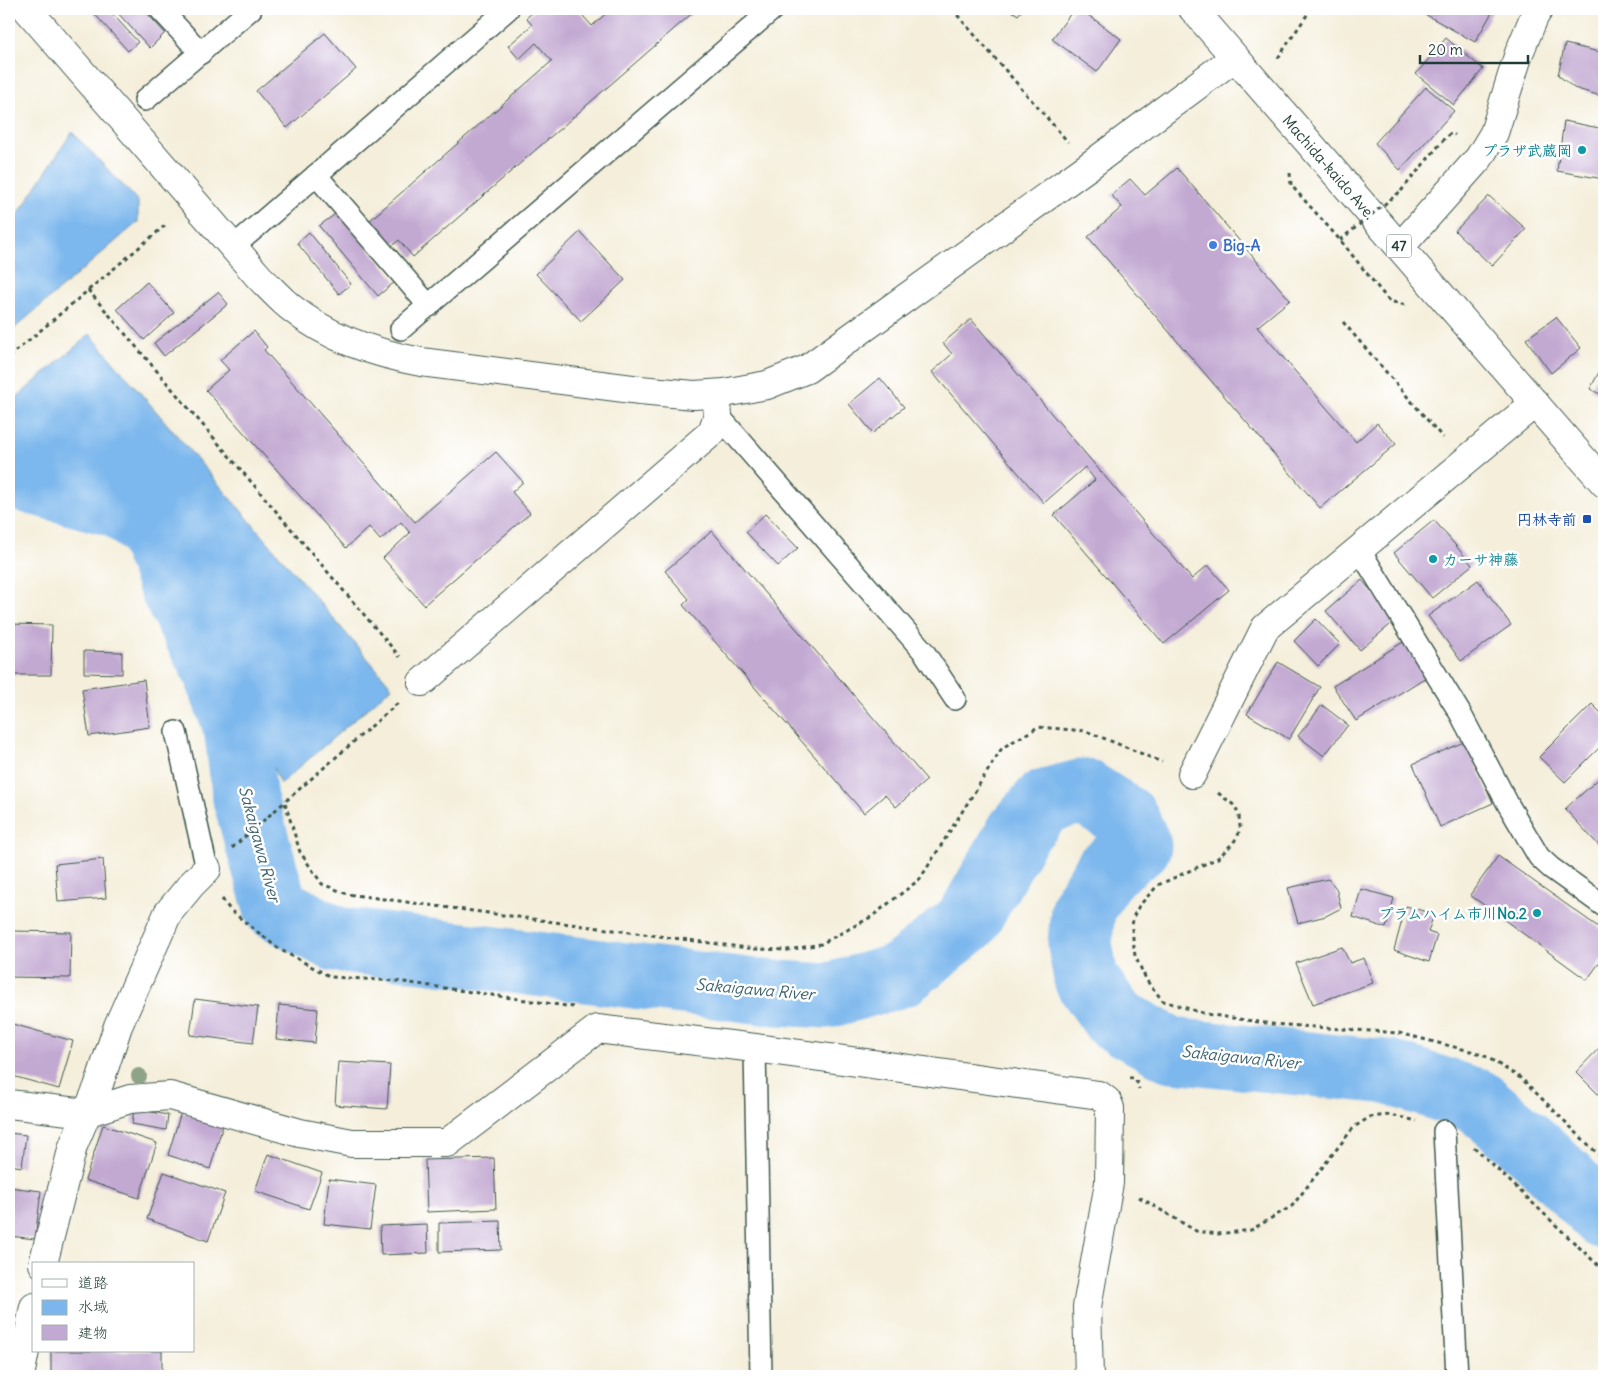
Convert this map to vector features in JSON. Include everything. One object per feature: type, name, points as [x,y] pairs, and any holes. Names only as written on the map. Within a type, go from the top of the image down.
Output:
[{"type":"street","points":[[27,9],[259,277],[290,307],[321,328],[354,345],[388,356],[421,362],[654,392],[694,395],[716,404],[807,369],[1090,166],[1234,58]]},
{"type":"street","name":"Machida-kaido Ave.","points":[[1193,9],[1604,483]]},
{"type":"street","points":[[1400,247],[1478,158],[1494,133],[1519,53],[1539,9]]},
{"type":"street","points":[[1192,774],[1265,628],[1463,461],[1535,403]]},
{"type":"street","points":[[422,682],[712,432],[716,404]]},
{"type":"street","points":[[44,1262],[73,1146],[98,1087],[118,1026],[168,913],[191,885],[216,861]]},
{"type":"street","points":[[9,1104],[86,1113],[130,1099],[170,1096],[300,1133],[352,1143],[447,1143],[597,1029],[755,1048],[1099,1095],[1107,1101],[1110,1108],[1108,1184],[1087,1307],[1089,1376]]},
{"type":"street","points":[[20,1376],[32,1317]]},
{"type":"lane","points":[[160,9],[201,52]]},
{"type":"lane","points":[[145,100],[251,9]]},
{"type":"lane","points":[[233,247],[508,9]]},
{"type":"lane","points":[[401,329],[773,9]]},
{"type":"lane","points":[[316,175],[428,306]]},
{"type":"lane","points":[[716,404],[924,652],[955,699]]},
{"type":"lane","points":[[1360,549],[1460,713],[1509,806],[1539,856],[1551,868],[1604,906]]},
{"type":"lane","points":[[176,732],[216,861]]},
{"type":"lane","points":[[755,1048],[761,1376]]},
{"type":"lane","points":[[1444,1131],[1457,1376]]},
{"type":"path","points":[[952,9],[1090,166]]},
{"type":"path","points":[[1277,60],[1312,9]]},
{"type":"path","points":[[1340,240],[1401,191],[1446,137]]},
{"type":"path","points":[[1291,185],[1340,240],[1389,301],[1411,307]]},
{"type":"path","points":[[9,357],[169,222]]},
{"type":"path","points":[[88,290],[422,682],[286,803],[216,861]]},
{"type":"path","points":[[1343,322],[1463,461]]},
{"type":"path","points":[[286,803],[300,852],[322,884],[346,894],[755,949],[788,950],[822,944],[871,917],[920,879],[1002,748],[1038,727],[1086,731],[1192,774],[1236,806],[1239,816],[1240,827],[1234,843],[1218,858],[1158,885],[1139,906],[1133,917],[1132,929],[1135,956],[1147,982],[1163,1001],[1206,1014],[1272,1024],[1399,1034],[1482,1054],[1522,1080],[1604,1160]]},
{"type":"path","points":[[1108,1184],[1137,1195],[1196,1231],[1218,1234],[1251,1230],[1292,1206],[1354,1127],[1370,1117],[1390,1115],[1431,1125],[1475,1148],[1604,1271]]},
{"type":"water","points":[[72,132],[138,201],[138,222],[9,333],[9,228]]},
{"type":"water","points":[[90,334],[392,687],[280,784],[178,519],[159,497],[133,478],[9,459],[9,404]]},
{"type":"building","points":[[108,9],[138,42],[128,51],[91,10]]},
{"type":"building","points":[[114,9],[143,9],[165,33],[150,48]]},
{"type":"building","points":[[537,9],[577,9],[592,26],[611,9],[697,9],[413,257],[399,240],[391,247],[369,221],[552,61],[536,43],[519,59],[508,46],[532,25],[526,18]]},
{"type":"building","points":[[1009,9],[1023,9],[1018,15]]},
{"type":"building","points":[[1074,9],[1080,9],[1121,39],[1097,72],[1052,39]]},
{"type":"building","points":[[1423,9],[1494,9],[1475,42],[1421,12]]},
{"type":"building","points":[[325,33],[356,69],[287,128],[256,91]]},
{"type":"building","points":[[1446,38],[1483,69],[1454,105],[1416,74]]},
{"type":"building","points":[[1565,44],[1604,53],[1604,97],[1574,88],[1558,75]]},
{"type":"building","points":[[1426,87],[1454,111],[1400,170],[1375,143]]},
{"type":"building","name":"プラザ武蔵岡","points":[[1564,121],[1604,129],[1604,179],[1557,171]]},
{"type":"building","points":[[1177,168],[1290,300],[1257,327],[1356,442],[1377,423],[1396,444],[1320,508],[1088,237],[1122,207],[1111,195],[1130,179],[1145,195]]},
{"type":"building","points":[[1489,196],[1526,229],[1492,266],[1455,231]]},
{"type":"building","points":[[338,212],[396,281],[378,296],[319,226]]},
{"type":"building","points":[[309,232],[351,284],[339,294],[297,243]]},
{"type":"building","points":[[580,232],[625,280],[581,321],[536,274]]},
{"type":"building","points":[[147,282],[174,313],[144,340],[117,309]]},
{"type":"building","points":[[218,292],[228,304],[164,356],[154,343]]},
{"type":"building","points":[[1556,317],[1581,348],[1551,373],[1526,339]]},
{"type":"building","points":[[971,319],[1192,579],[1208,565],[1229,590],[1164,644],[1054,515],[1095,480],[1085,467],[1044,503],[932,372],[952,354],[943,343]]},
{"type":"building","points":[[254,331],[267,347],[264,350],[415,522],[496,452],[523,482],[512,492],[530,513],[424,605],[383,558],[410,533],[401,522],[380,540],[369,527],[346,548],[206,390],[229,370],[220,360]]},
{"type":"building","points":[[1604,363],[1604,396],[1590,389]]},
{"type":"building","points":[[880,378],[904,407],[873,433],[849,404]]},
{"type":"building","points":[[765,514],[798,548],[778,566],[746,532]]},
{"type":"building","name":"カーサ神藤","points":[[1434,520],[1472,565],[1432,598],[1394,553]]},
{"type":"building","points":[[712,531],[927,780],[896,807],[885,795],[864,813],[683,605],[689,599],[665,571]]},
{"type":"building","points":[[1362,580],[1396,620],[1360,650],[1326,611]]},
{"type":"building","points":[[1478,580],[1511,625],[1461,661],[1428,616]]},
{"type":"building","points":[[1316,619],[1340,644],[1318,666],[1294,641]]},
{"type":"building","points":[[9,624],[52,625],[51,675],[9,675]]},
{"type":"building","points":[[1403,642],[1426,677],[1356,721],[1333,686]]},
{"type":"building","points":[[84,651],[122,652],[122,674],[84,673]]},
{"type":"building","points":[[1278,662],[1320,687],[1289,739],[1247,714]]},
{"type":"building","points":[[144,680],[150,727],[89,736],[82,689]]},
{"type":"building","points":[[1592,704],[1604,716],[1604,743],[1565,782],[1539,757]]},
{"type":"building","points":[[1322,705],[1348,725],[1324,756],[1298,736]]},
{"type":"building","points":[[1466,741],[1493,803],[1440,827],[1413,764]]},
{"type":"building","points":[[1604,774],[1604,851],[1565,809]]},
{"type":"building","name":"プラムハイム市川No.2","points":[[1498,856],[1604,931],[1604,956],[1587,980],[1470,895]]},
{"type":"building","points":[[103,859],[106,898],[58,902],[55,864]]},
{"type":"building","points":[[1328,879],[1336,888],[1341,908],[1326,916],[1298,923],[1288,888]]},
{"type":"building","points":[[1361,889],[1394,898],[1386,928],[1353,917]]},
{"type":"building","points":[[1406,906],[1434,914],[1428,932],[1437,935],[1429,962],[1394,950]]},
{"type":"building","points":[[9,931],[71,932],[70,978],[9,977]]},
{"type":"building","points":[[1342,947],[1350,963],[1364,958],[1373,983],[1313,1004],[1296,963]]},
{"type":"building","points":[[195,999],[258,1007],[253,1043],[190,1035]]},
{"type":"building","points":[[279,1005],[318,1009],[315,1043],[276,1039]]},
{"type":"building","points":[[9,1023],[73,1041],[59,1089],[9,1075]]},
{"type":"building","points":[[1604,1043],[1604,1100],[1576,1072]]},
{"type":"building","points":[[338,1062],[390,1065],[387,1109],[335,1105]]},
{"type":"building","points":[[134,1109],[168,1115],[166,1130],[132,1124]]},
{"type":"building","points":[[181,1112],[223,1125],[210,1169],[168,1155]]},
{"type":"building","points":[[103,1125],[157,1143],[139,1198],[85,1180]]},
{"type":"building","points":[[9,1133],[26,1135],[22,1167],[9,1165]]},
{"type":"building","points":[[268,1154],[322,1173],[309,1209],[255,1191]]},
{"type":"building","points":[[494,1158],[496,1209],[427,1212],[425,1160]]},
{"type":"building","points":[[164,1172],[225,1193],[208,1241],[147,1219]]},
{"type":"building","points":[[329,1179],[376,1185],[370,1229],[324,1224]]},
{"type":"building","points":[[9,1187],[41,1191],[35,1239],[9,1236]]},
{"type":"building","points":[[500,1221],[501,1250],[439,1252],[439,1223]]},
{"type":"building","points":[[427,1224],[428,1253],[381,1255],[380,1226]]},
{"type":"building","points":[[51,1352],[162,1352],[162,1376],[51,1376]]},
{"type":"waterway","name":"Sakaigawa River","points":[[9,476],[120,506],[149,530],[173,590],[215,671],[236,728],[245,799],[276,908],[335,939],[763,992],[827,996],[901,975],[967,922],[1018,833],[1045,801],[1084,791],[1126,818],[1139,846],[1106,871],[1083,909],[1080,944],[1086,979],[1114,1019],[1172,1050],[1388,1072],[1477,1101],[1537,1151],[1604,1217]]},
{"type":"place","name":"プラザ武蔵岡","points":[[1582,150]]},
{"type":"place","name":"Big-A","points":[[1213,245]]},
{"type":"place","name":"円林寺前","points":[[1587,519]]},
{"type":"place","name":"カーサ神藤","points":[[1433,559]]},
{"type":"place","name":"プラムハイム市川No.2","points":[[1537,913]]}]
